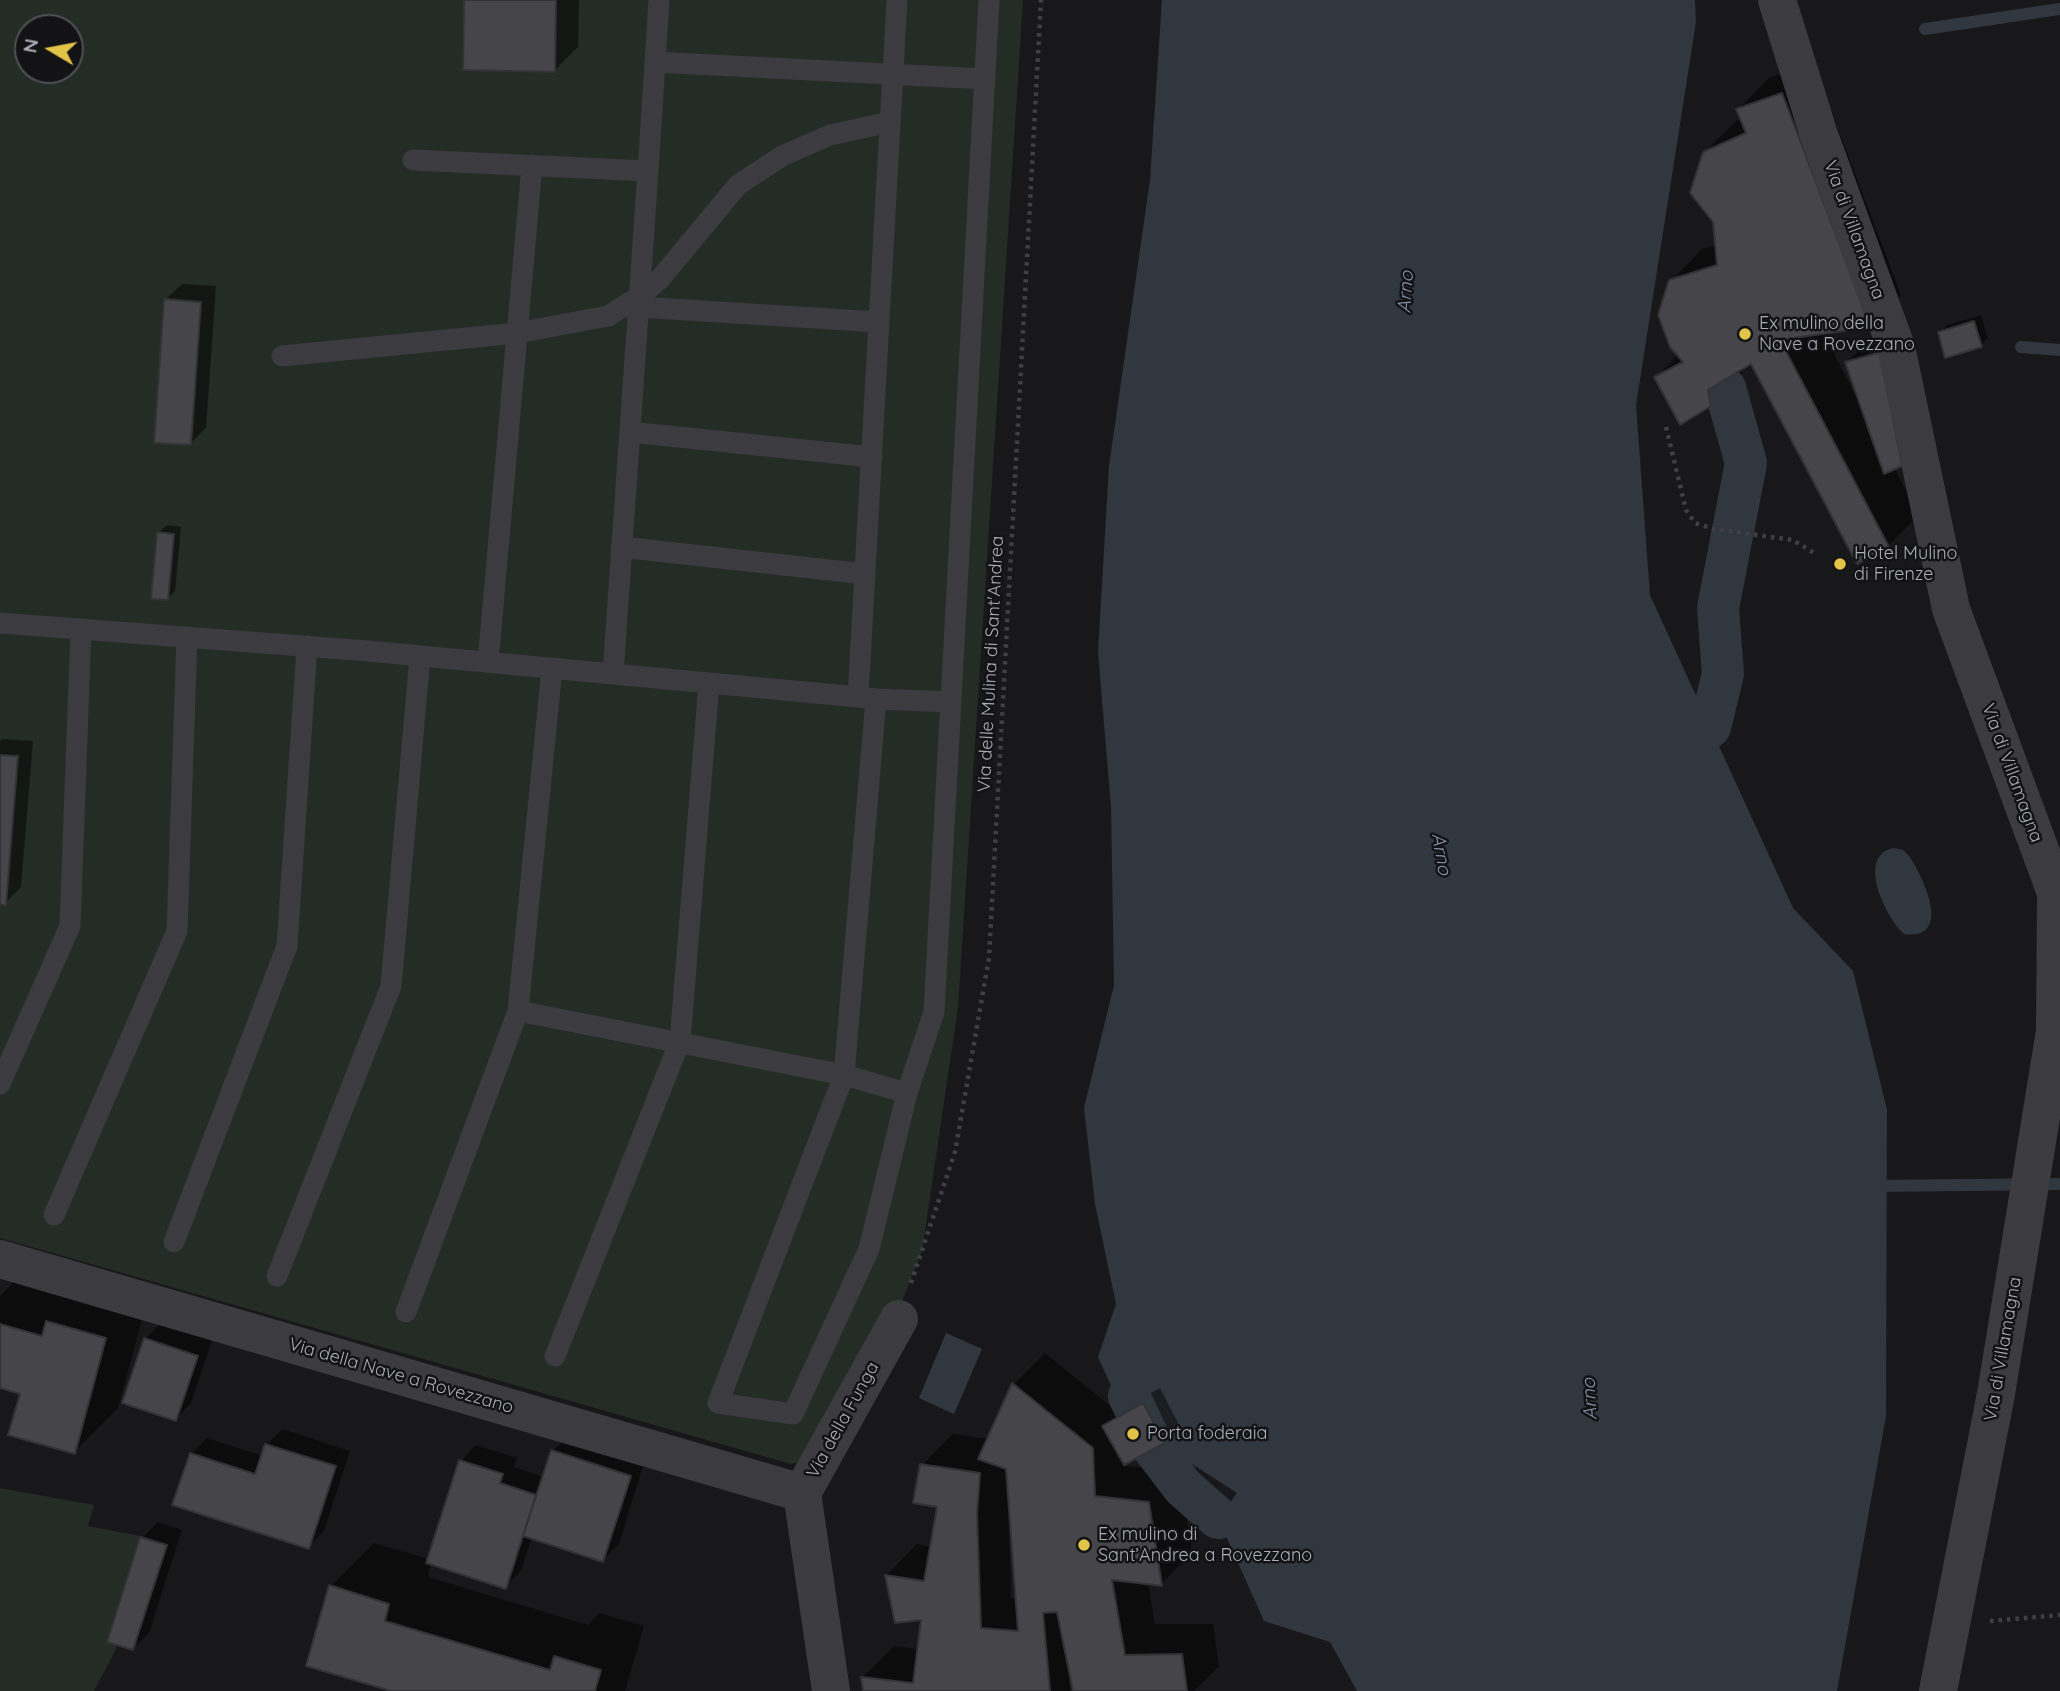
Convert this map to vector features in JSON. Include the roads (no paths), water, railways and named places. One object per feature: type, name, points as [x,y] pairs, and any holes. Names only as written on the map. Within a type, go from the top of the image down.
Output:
[{"type":"street","name":"Via di Villamagna","points":[[1777,0],[1818,132],[1896,347],[1951,609],[2056,893],[2054,1031],[1996,1394],[1938,1691]]},
{"type":"street","name":"Via della Nave a Rovezzano","points":[[0,1259],[802,1493]]},
{"type":"street","name":"Via della Funga","points":[[831,1691],[802,1493],[899,1319]]},
{"type":"lane","points":[[613,674],[659,0]]},
{"type":"lane","points":[[897,0],[865,574],[867,698],[844,1075],[718,1403],[793,1414],[869,1249],[907,1093],[934,1012],[989,0]]},
{"type":"lane","points":[[655,62],[985,79]]},
{"type":"lane","points":[[282,356],[517,333],[608,316],[639,301],[738,185],[782,156],[830,135],[890,122]]},
{"type":"lane","points":[[413,160],[648,171]]},
{"type":"lane","points":[[488,663],[532,165]]},
{"type":"lane","points":[[639,301],[879,322]]},
{"type":"lane","points":[[630,432],[872,457]]},
{"type":"lane","points":[[621,547],[865,574]]},
{"type":"lane","points":[[0,623],[307,646],[867,698],[951,702]]},
{"type":"lane","points":[[0,1084],[70,926],[81,629]]},
{"type":"lane","points":[[54,1215],[177,931],[187,637]]},
{"type":"lane","points":[[174,1242],[287,946],[307,646]]},
{"type":"lane","points":[[278,1276],[391,986],[420,656]]},
{"type":"lane","points":[[406,1312],[518,1011],[552,668]]},
{"type":"lane","points":[[555,1356],[680,1041],[709,683]]},
{"type":"lane","points":[[518,1011],[844,1075],[907,1093]]},
{"type":"water","name":"Arno","points":[[1162,0],[1695,0],[1696,22],[1636,405],[1650,595],[1793,908],[1853,971],[1887,1110],[1886,1416],[1837,1691],[1357,1691],[1330,1642],[1264,1621],[1218,1518],[1237,1493],[1178,1455],[1141,1389],[1119,1403],[1098,1357],[1116,1304],[1095,1204],[1084,1108],[1114,985],[1111,807],[1098,652],[1109,466],[1150,180]]},
{"type":"water","points":[[1894,848],[1903,850],[1909,856],[1927,891],[1931,918],[1928,928],[1919,933],[1904,934],[1889,915],[1878,888],[1875,874],[1877,862],[1882,853]]},
{"type":"water","points":[[946,1333],[982,1349],[954,1414],[919,1398]]},
{"type":"waterway","points":[[1925,29],[2060,9]]},
{"type":"waterway","points":[[2021,347],[2060,350]]},
{"type":"waterway","points":[[1710,727],[1723,674],[1718,608],[1746,463],[1725,388]]},
{"type":"waterway","points":[[1871,1186],[2060,1184]]},
{"type":"waterway","points":[[1129,1396],[1154,1449],[1183,1487],[1218,1518]]},
{"type":"place","name":"Ex mulino della Nave a Rovezzano","points":[[1745,334]]},
{"type":"place","name":"Hotel Mulino di Firenze","points":[[1840,564]]},
{"type":"place","name":"Porta foderaia","points":[[1133,1434]]},
{"type":"place","name":"Ex mulino di Sant’Andrea a Rovezzano","points":[[1084,1545]]}]
